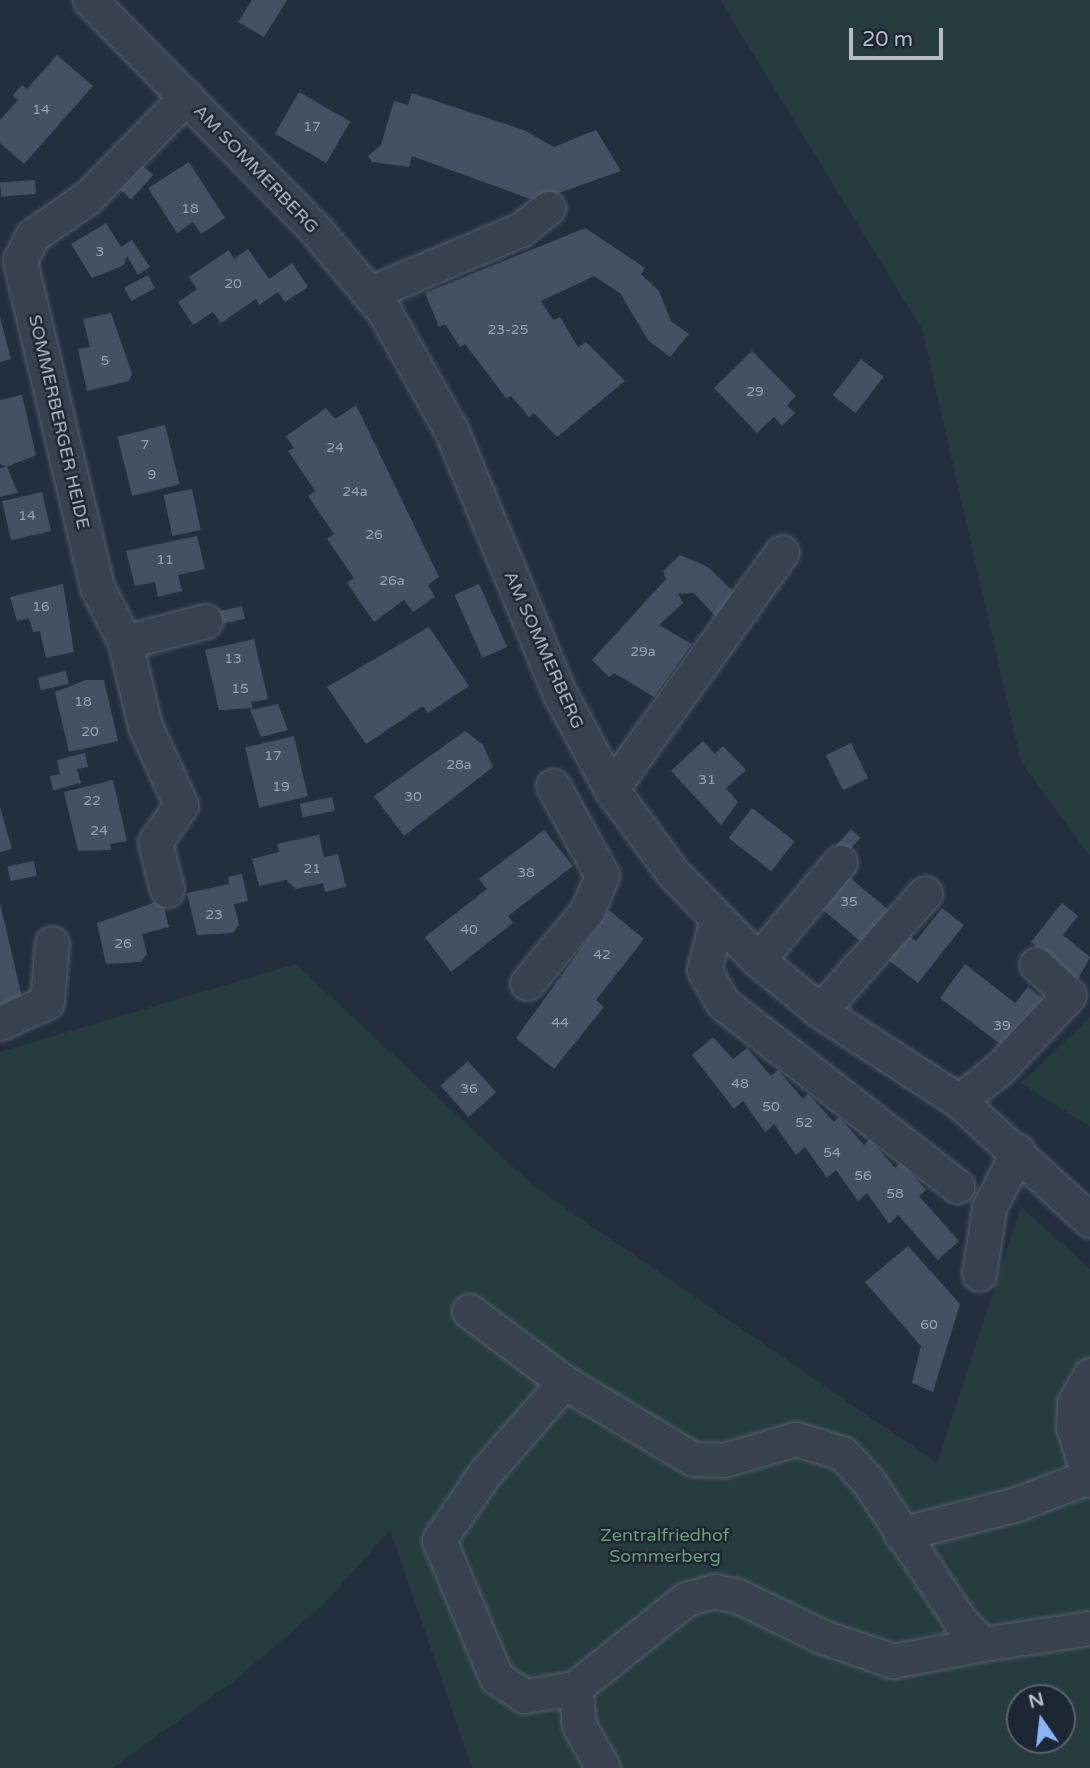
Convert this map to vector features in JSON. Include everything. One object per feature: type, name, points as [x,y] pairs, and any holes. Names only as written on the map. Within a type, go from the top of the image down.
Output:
[{"type":"street","name":"AM SOMMERBERG","points":[[90,0],[186,97],[370,293],[451,430],[560,694],[611,789],[716,922],[820,1011],[958,1101],[1018,1151],[1090,1220]]},
{"type":"street","name":"SOMMERBERGER HEIDE","points":[[167,890],[155,842],[181,805],[145,726],[125,642],[97,587],[21,251],[118,170],[186,97]]},
{"type":"street","points":[[370,293],[520,230],[548,208]]},
{"type":"street","points":[[611,789],[782,552]]},
{"type":"street","points":[[125,642],[205,621]]},
{"type":"street","points":[[527,983],[587,911],[602,875],[553,786]]},
{"type":"street","points":[[758,960],[840,862]]},
{"type":"street","points":[[820,1011],[925,892]]},
{"type":"street","points":[[716,922],[704,970],[724,1004],[957,1186]]},
{"type":"street","points":[[0,1023],[21,1019],[47,1002],[52,943]]},
{"type":"street","points":[[958,1101],[1000,1068],[1069,995],[1036,964]]},
{"type":"street","points":[[979,1275],[989,1208],[1018,1151]]},
{"type":"street","points":[[469,1311],[564,1382],[693,1459],[724,1460],[796,1439],[821,1442],[867,1480],[901,1534],[983,1644]]},
{"type":"street","points":[[901,1534],[1017,1504],[1088,1479],[1073,1427],[1074,1404],[1090,1375]]},
{"type":"street","points":[[564,1382],[492,1465],[439,1540],[496,1677],[524,1696],[575,1688],[685,1599],[714,1591],[893,1661],[1090,1628]]},
{"type":"street","points":[[575,1688],[579,1725],[603,1768]]},
{"type":"green space","points":[[720,0],[1090,0],[1090,856],[1021,762],[922,329]]},
{"type":"green space","name":"Zentralfriedhof Sommerberg","points":[[296,964],[532,1185],[937,1463],[1021,1207],[1090,1269],[1090,1768],[472,1768],[390,1530],[323,1605],[234,1681],[112,1768],[0,1768],[0,1052]]},
{"type":"green space","points":[[1090,1017],[1090,1127],[1021,1083]]},
{"type":"building","points":[[252,0],[287,0],[264,37],[238,22]]},
{"type":"building","points":[[57,55],[93,86],[24,164],[0,143],[0,120],[18,100],[13,95],[22,85],[27,89]]},
{"type":"building","points":[[299,92],[350,122],[326,163],[275,134]]},
{"type":"building","points":[[412,93],[524,130],[554,147],[596,130],[621,171],[536,201],[412,156],[409,167],[372,162],[368,156],[381,145],[394,101],[408,105]]},
{"type":"building","points":[[189,162],[225,218],[201,234],[193,222],[177,233],[148,188]]},
{"type":"building","points":[[142,165],[153,175],[131,200],[120,190]]},
{"type":"building","points":[[35,180],[36,194],[1,196],[0,182]]},
{"type":"building","points":[[106,223],[121,247],[132,240],[150,267],[138,275],[127,256],[124,265],[92,278],[71,244]]},
{"type":"building","points":[[585,228],[645,268],[641,274],[659,291],[671,321],[689,334],[670,357],[648,340],[620,293],[594,276],[541,301],[553,320],[560,317],[578,347],[586,342],[625,381],[557,437],[534,413],[529,417],[511,396],[506,398],[465,344],[460,347],[445,324],[439,327],[425,293]]},
{"type":"building","points":[[248,249],[269,279],[292,263],[308,287],[285,302],[278,292],[259,305],[256,299],[221,323],[213,312],[193,325],[178,302],[197,289],[189,277],[229,250],[234,259]]},
{"type":"building","points":[[148,275],[155,288],[131,301],[124,288]]},
{"type":"building","points":[[111,313],[132,373],[129,381],[87,391],[78,349],[90,347],[83,319]]},
{"type":"building","points":[[0,317],[11,359],[0,362]]},
{"type":"building","points":[[752,351],[796,396],[787,405],[795,413],[782,426],[774,417],[757,433],[714,388]]},
{"type":"building","points":[[861,359],[884,377],[856,413],[833,395]]},
{"type":"building","points":[[22,395],[36,455],[7,467],[0,464],[0,400]]},
{"type":"building","points":[[356,405],[439,577],[428,585],[435,597],[413,612],[404,600],[374,622],[347,583],[354,578],[327,539],[334,534],[308,496],[315,491],[288,451],[294,448],[286,436],[326,408],[335,419]]},
{"type":"building","points":[[165,425],[180,484],[132,496],[117,437]]},
{"type":"building","points":[[7,467],[18,493],[0,497],[0,468]]},
{"type":"building","points":[[192,489],[201,530],[172,536],[164,495]]},
{"type":"building","points":[[42,492],[51,531],[11,540],[2,501]]},
{"type":"building","points":[[197,536],[205,569],[178,575],[182,591],[158,597],[155,582],[135,586],[126,551]]},
{"type":"building","points":[[680,555],[708,567],[741,599],[715,616],[694,593],[678,594],[683,603],[659,625],[692,644],[654,697],[614,673],[609,677],[592,660],[666,579],[663,571]]},
{"type":"building","points":[[63,584],[74,652],[46,658],[40,631],[33,632],[29,618],[17,621],[10,597]]},
{"type":"building","points":[[479,584],[507,647],[482,658],[454,595]]},
{"type":"building","points":[[242,606],[245,619],[217,625],[214,613]]},
{"type":"building","points":[[429,627],[469,686],[428,713],[423,706],[366,744],[327,687]]},
{"type":"building","points":[[254,639],[268,699],[251,702],[253,708],[219,710],[205,650]]},
{"type":"building","points":[[66,671],[69,684],[41,690],[38,678]]},
{"type":"building","points":[[86,680],[104,680],[118,741],[69,752],[55,692]]},
{"type":"building","points":[[278,704],[288,730],[261,737],[250,710]]},
{"type":"building","points":[[465,731],[483,745],[493,767],[404,836],[374,796]]},
{"type":"building","points":[[294,736],[308,796],[259,808],[245,747]]},
{"type":"building","points":[[703,741],[715,754],[723,746],[746,770],[726,788],[738,802],[721,825],[671,771]]},
{"type":"building","points":[[851,743],[868,778],[843,790],[826,755]]},
{"type":"building","points":[[85,753],[88,767],[77,769],[81,783],[53,790],[50,776],[60,774],[57,760]]},
{"type":"building","points":[[113,780],[127,841],[110,844],[111,850],[78,851],[64,792]]},
{"type":"building","points":[[332,797],[335,811],[303,818],[300,804]]},
{"type":"building","points":[[0,807],[12,849],[0,852]]},
{"type":"building","points":[[752,808],[795,841],[771,871],[729,838]]},
{"type":"building","points":[[851,829],[861,838],[845,856],[835,847]]},
{"type":"building","points":[[544,830],[573,866],[508,916],[513,923],[451,972],[425,937],[487,889],[479,879]]},
{"type":"building","points":[[319,835],[324,857],[338,854],[346,887],[325,892],[323,883],[296,889],[286,880],[259,886],[252,859],[279,852],[277,844]]},
{"type":"building","points":[[34,861],[37,876],[10,881],[7,866]]},
{"type":"building","points":[[842,871],[889,911],[862,943],[815,903]]},
{"type":"building","points":[[242,874],[248,901],[234,904],[239,925],[233,933],[197,935],[187,893],[229,884],[228,877]]},
{"type":"building","points":[[162,900],[169,927],[142,934],[147,954],[141,962],[106,964],[97,923]]},
{"type":"building","points":[[0,903],[24,1006],[0,1012]]},
{"type":"building","points":[[1062,903],[1078,916],[1063,935],[1090,957],[1078,979],[1031,942]]},
{"type":"building","points":[[942,908],[964,925],[918,983],[883,956],[902,931],[916,941]]},
{"type":"building","points":[[609,910],[644,939],[596,1000],[604,1007],[554,1069],[516,1038]]},
{"type":"building","points":[[965,964],[1015,1003],[1028,987],[1046,1001],[1008,1050],[940,998]]},
{"type":"building","points":[[713,1037],[733,1059],[747,1048],[771,1076],[778,1070],[803,1099],[808,1094],[834,1122],[839,1117],[864,1145],[870,1139],[895,1168],[901,1162],[926,1190],[919,1196],[959,1241],[938,1260],[898,1215],[889,1224],[867,1193],[858,1201],[836,1170],[827,1178],[805,1147],[796,1155],[774,1124],[765,1132],[743,1101],[734,1109],[692,1055]]},
{"type":"building","points":[[468,1061],[496,1092],[469,1117],[441,1086]]},
{"type":"building","points":[[908,1246],[960,1304],[933,1392],[912,1383],[921,1346],[865,1282]]}]
